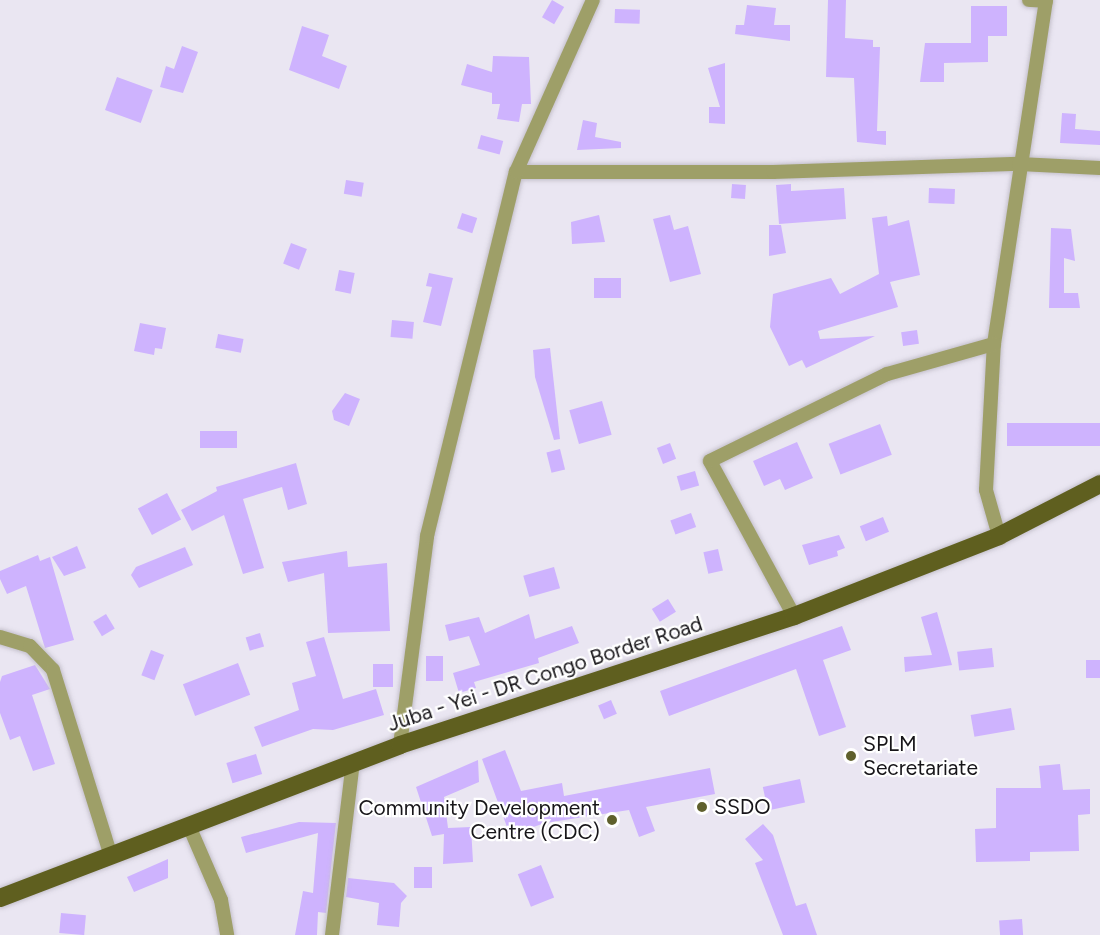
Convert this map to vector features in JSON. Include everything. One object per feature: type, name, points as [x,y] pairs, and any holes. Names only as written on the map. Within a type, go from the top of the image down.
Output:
[{"type":"main road","name":"Juba - Yei - DR Congo Border Road","points":[[0,898],[400,745],[794,616],[999,536],[1100,484]]},
{"type":"street","points":[[400,745],[427,536],[516,172],[593,0]]},
{"type":"street","points":[[999,536],[986,490],[994,344],[1018,164],[1046,1],[1029,0]]},
{"type":"street","points":[[516,172],[773,172],[1018,164],[1100,168]]},
{"type":"street","points":[[794,616],[710,461],[887,374],[994,344]]},
{"type":"street","points":[[0,637],[30,646],[53,670],[111,856]]},
{"type":"street","points":[[332,935],[348,836],[353,762]]},
{"type":"street","points":[[189,826],[221,900],[227,935]]},
{"type":"building","points":[[552,0],[564,7],[554,24],[542,17]]},
{"type":"building","points":[[828,0],[846,0],[845,38],[873,40],[873,47],[880,47],[877,131],[886,131],[886,145],[857,142],[854,78],[826,77]]},
{"type":"building","points":[[747,5],[776,8],[774,25],[790,25],[790,41],[735,34],[736,25],[744,25]]},
{"type":"building","points":[[971,6],[1007,6],[1007,36],[988,36],[988,62],[944,63],[944,82],[920,82],[925,43],[971,43]]},
{"type":"building","points":[[615,9],[640,10],[639,24],[615,23]]},
{"type":"building","points":[[302,26],[329,35],[322,56],[347,66],[339,89],[289,70]]},
{"type":"building","points":[[182,46],[198,52],[183,93],[160,87],[166,66],[174,69]]},
{"type":"building","points":[[493,56],[529,57],[531,104],[522,104],[519,122],[497,119],[500,104],[492,104],[492,93],[461,85],[467,64],[492,72]]},
{"type":"building","points":[[725,63],[725,124],[709,123],[709,107],[720,107],[708,68]]},
{"type":"building","points":[[117,77],[153,90],[141,123],[105,110]]},
{"type":"building","points":[[1062,113],[1076,114],[1075,129],[1100,131],[1100,145],[1060,143]]},
{"type":"building","points":[[583,120],[597,123],[595,137],[621,142],[621,148],[577,150]]},
{"type":"building","points":[[481,135],[503,141],[500,154],[477,149]]},
{"type":"building","points":[[346,180],[364,183],[362,197],[344,194]]},
{"type":"building","points":[[732,184],[746,185],[745,199],[731,198]]},
{"type":"building","points":[[791,184],[791,191],[844,188],[846,219],[779,224],[776,185]]},
{"type":"building","points":[[929,188],[955,189],[954,204],[928,203]]},
{"type":"building","points":[[462,213],[477,218],[472,233],[457,228]]},
{"type":"building","points":[[599,215],[605,242],[572,244],[571,222]]},
{"type":"building","points":[[670,215],[674,230],[688,226],[701,274],[670,282],[653,219]]},
{"type":"building","points":[[887,216],[888,226],[909,220],[920,275],[890,282],[898,307],[818,331],[820,339],[875,336],[806,368],[802,360],[789,366],[770,327],[773,294],[831,278],[840,294],[879,274],[872,218]]},
{"type":"building","points":[[769,225],[781,225],[786,253],[769,256]]},
{"type":"building","points":[[1051,228],[1071,229],[1075,261],[1064,258],[1064,293],[1078,293],[1080,308],[1049,308]]},
{"type":"building","points":[[291,243],[307,249],[299,270],[283,264]]},
{"type":"building","points":[[339,270],[355,273],[351,294],[335,291]]},
{"type":"building","points":[[429,273],[453,278],[441,326],[423,322],[432,287],[426,286]]},
{"type":"building","points":[[594,278],[621,278],[621,298],[594,298]]},
{"type":"building","points":[[392,320],[414,322],[412,339],[391,337]]},
{"type":"building","points":[[140,323],[166,328],[162,349],[155,348],[154,355],[134,351]]},
{"type":"building","points":[[917,330],[919,344],[903,346],[901,332]]},
{"type":"building","points":[[218,334],[244,339],[241,353],[215,348]]},
{"type":"building","points":[[550,348],[560,439],[554,440],[535,377],[533,350]]},
{"type":"building","points":[[345,393],[360,399],[349,426],[334,420],[332,411]]},
{"type":"building","points":[[602,401],[612,435],[579,444],[569,410]]},
{"type":"building","points":[[1007,423],[1100,423],[1100,446],[1007,446]]},
{"type":"building","points":[[880,424],[892,455],[840,475],[829,444]]},
{"type":"building","points":[[200,431],[237,431],[237,448],[200,448]]},
{"type":"building","points":[[797,442],[813,478],[785,490],[780,479],[764,486],[753,461]]},
{"type":"building","points":[[670,443],[676,459],[663,464],[657,448]]},
{"type":"building","points":[[560,449],[565,469],[551,473],[546,452]]},
{"type":"building","points":[[296,463],[307,504],[288,510],[282,487],[243,499],[264,568],[243,574],[224,515],[192,531],[181,510],[217,491],[216,487]]},
{"type":"building","points":[[695,471],[699,485],[681,491],[677,476]]},
{"type":"building","points":[[167,493],[181,519],[152,535],[138,508]]},
{"type":"building","points":[[691,513],[696,527],[675,535],[670,521]]},
{"type":"building","points":[[883,517],[889,532],[866,541],[860,526]]},
{"type":"building","points":[[839,535],[845,548],[837,551],[838,556],[809,565],[802,545]]},
{"type":"building","points":[[77,546],[86,568],[64,576],[52,557]]},
{"type":"building","points":[[185,547],[193,565],[139,588],[131,575],[136,567]]},
{"type":"building","points":[[718,549],[723,570],[708,574],[703,552]]},
{"type":"building","points":[[347,551],[348,567],[387,563],[390,631],[328,633],[324,573],[288,582],[282,562]]},
{"type":"building","points":[[38,555],[40,561],[50,557],[74,640],[45,648],[26,586],[7,594],[0,579],[0,571]]},
{"type":"building","points":[[554,567],[560,588],[529,597],[523,576]]},
{"type":"building","points":[[668,599],[676,612],[660,622],[652,609]]},
{"type":"building","points":[[937,612],[952,665],[905,672],[904,657],[932,655],[921,617]]},
{"type":"building","points":[[106,614],[115,629],[102,636],[93,622]]},
{"type":"building","points":[[529,614],[535,639],[572,626],[579,643],[538,658],[539,663],[474,682],[476,688],[459,693],[453,673],[480,665],[469,636],[449,641],[445,625],[479,617],[485,633]]},
{"type":"building","points":[[842,626],[851,650],[823,660],[846,727],[819,736],[796,669],[669,716],[660,691]]},
{"type":"building","points":[[260,633],[264,646],[250,651],[246,637]]},
{"type":"building","points":[[324,637],[343,699],[376,689],[384,715],[333,730],[313,729],[262,747],[254,727],[299,710],[292,683],[316,676],[306,642]]},
{"type":"building","points":[[992,648],[994,667],[959,671],[957,652]]},
{"type":"building","points":[[151,650],[164,655],[154,680],[141,675]]},
{"type":"building","points":[[426,656],[443,656],[443,681],[426,681]]},
{"type":"building","points":[[1086,660],[1100,660],[1100,678],[1086,678]]},
{"type":"building","points":[[238,663],[250,695],[195,716],[183,684]]},
{"type":"building","points":[[373,664],[393,664],[393,687],[373,687]]},
{"type":"building","points":[[35,665],[50,689],[32,695],[55,764],[33,771],[20,736],[10,740],[0,713],[0,682],[2,676]]},
{"type":"building","points":[[611,700],[617,714],[604,719],[598,705]]},
{"type":"building","points":[[1011,708],[1015,730],[974,737],[971,715]]},
{"type":"building","points":[[505,750],[521,791],[562,783],[564,796],[710,768],[715,794],[646,807],[655,831],[639,837],[629,810],[545,823],[510,835],[482,759]]},
{"type":"building","points":[[256,754],[262,774],[232,783],[226,763]]},
{"type":"building","points":[[478,760],[479,782],[444,797],[448,828],[471,827],[473,862],[443,864],[444,834],[432,836],[416,787]]},
{"type":"building","points":[[1060,764],[1063,790],[1090,789],[1090,814],[1078,815],[1079,851],[1030,852],[1030,861],[976,862],[975,829],[996,828],[996,788],[1041,788],[1039,766]]},
{"type":"building","points":[[800,779],[805,802],[768,810],[763,787]]},
{"type":"building","points":[[299,822],[336,823],[326,913],[318,912],[317,935],[295,935],[303,891],[313,893],[318,833],[246,853],[241,837]]},
{"type":"building","points":[[763,824],[773,835],[796,906],[806,903],[817,935],[783,935],[755,863],[763,860],[745,839]]},
{"type":"building","points":[[168,859],[168,878],[134,892],[127,877]]},
{"type":"building","points":[[541,865],[554,897],[531,907],[518,874]]},
{"type":"building","points":[[414,867],[432,867],[432,888],[414,888]]},
{"type":"building","points":[[348,878],[394,883],[407,896],[401,903],[399,927],[377,925],[379,903],[346,897]]},
{"type":"building","points":[[61,913],[86,915],[84,935],[59,933]]},
{"type":"building","points":[[1022,919],[1023,935],[1000,935],[999,921]]},
{"type":"place","name":"SPLM Secretariate","points":[[851,756]]},
{"type":"place","name":"SSDO","points":[[702,807]]},
{"type":"place","name":"Community Development Centre (CDC)","points":[[612,820]]}]
